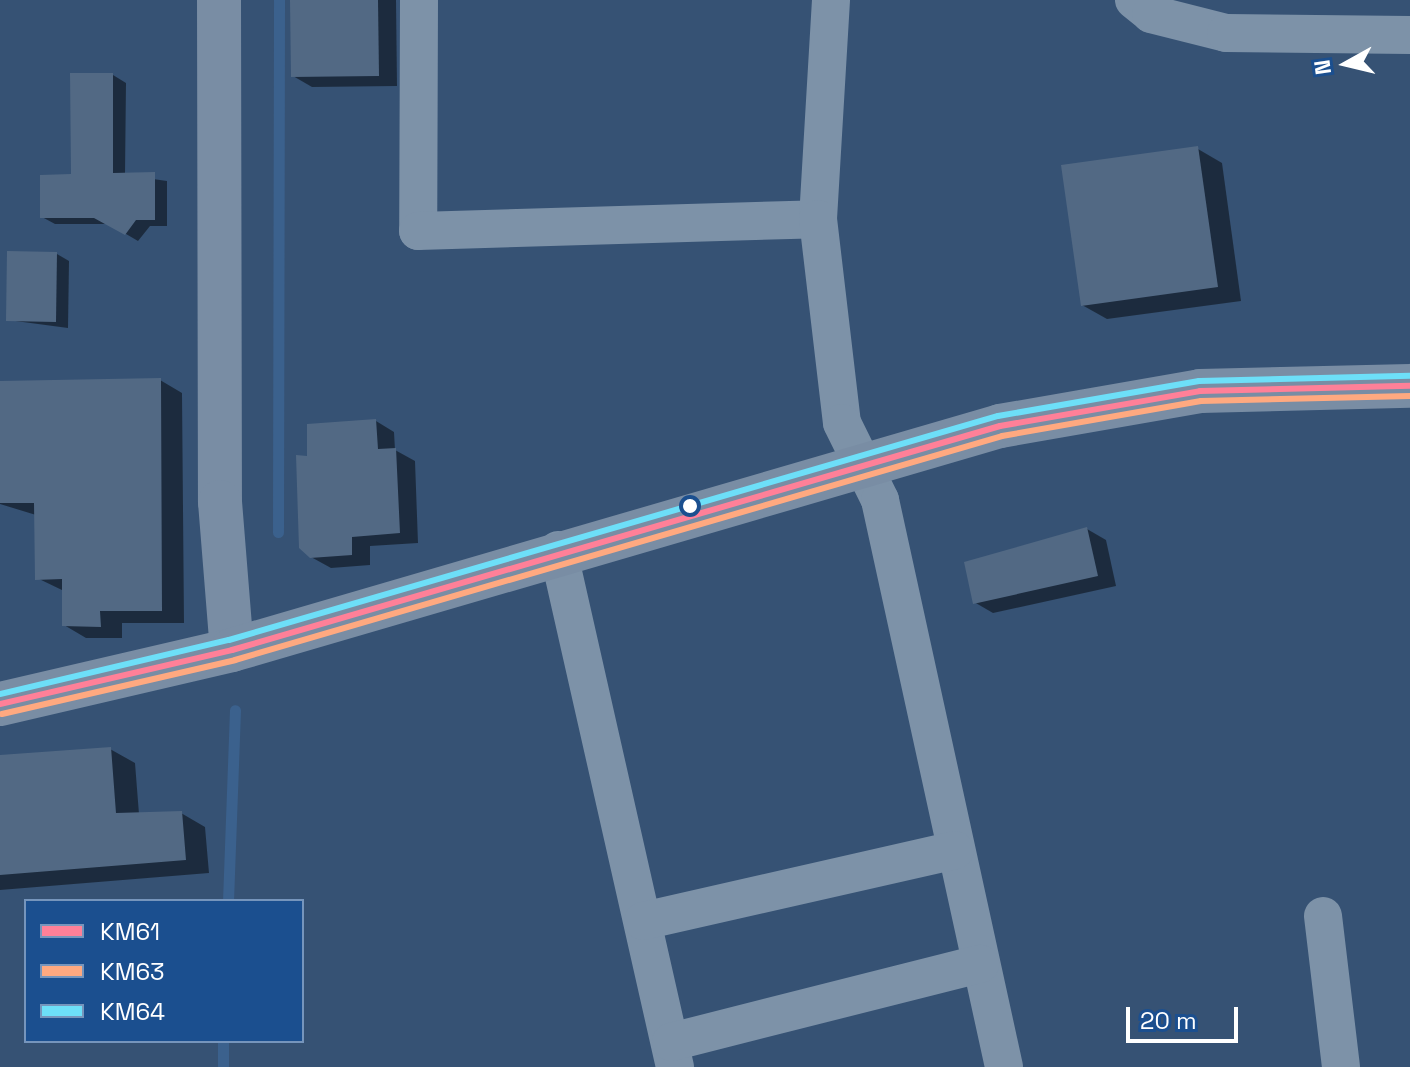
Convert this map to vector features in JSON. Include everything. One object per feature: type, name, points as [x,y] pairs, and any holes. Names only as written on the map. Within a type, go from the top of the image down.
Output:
[{"type":"main road","points":[[219,0],[220,502],[232,650]]},
{"type":"main road","points":[[0,704],[232,650],[860,462],[1084,407],[1200,391],[1410,386]]},
{"type":"street","points":[[419,0],[418,231],[818,219]]},
{"type":"street","points":[[831,0],[818,219],[842,423],[880,500],[1004,1067]]},
{"type":"street","points":[[1134,0],[1151,14],[1226,33],[1410,35]]},
{"type":"street","points":[[558,550],[673,1055],[980,964]]},
{"type":"street","points":[[643,921],[955,850]]},
{"type":"street","points":[[1323,916],[1341,1067]]},
{"type":"building","points":[[290,0],[378,0],[379,76],[291,77]]},
{"type":"building","points":[[70,73],[113,73],[113,173],[155,172],[155,220],[136,220],[125,235],[94,218],[40,218],[40,175],[71,174]]},
{"type":"building","points":[[1198,146],[1218,287],[1081,306],[1061,165]]},
{"type":"building","points":[[7,251],[57,252],[56,322],[6,321]]},
{"type":"building","points":[[161,378],[162,611],[100,611],[101,627],[62,626],[62,579],[35,580],[34,503],[0,503],[0,381]]},
{"type":"building","points":[[376,419],[378,449],[396,448],[400,533],[352,537],[352,555],[310,558],[299,548],[296,455],[307,456],[307,424]]},
{"type":"building","points":[[1087,527],[1098,576],[973,604],[964,562]]},
{"type":"building","points":[[111,747],[116,813],[182,811],[186,860],[0,875],[0,755]]},
{"type":"waterway","points":[[278,532],[279,0]]},
{"type":"waterway","points":[[228,899],[235,710]]},
{"type":"waterway","points":[[223,1043],[223,1067]]},
{"type":"transit line","name":"KM64","points":[[0,694],[229,640],[998,416],[1199,381],[1410,376]]},
{"type":"transit line","name":"KM61","points":[[0,704],[232,650],[1000,426],[1200,391],[1410,386]]},
{"type":"transit line","name":"KM63","points":[[2,714],[235,660],[1002,436],[1201,401],[1410,396]]}]
